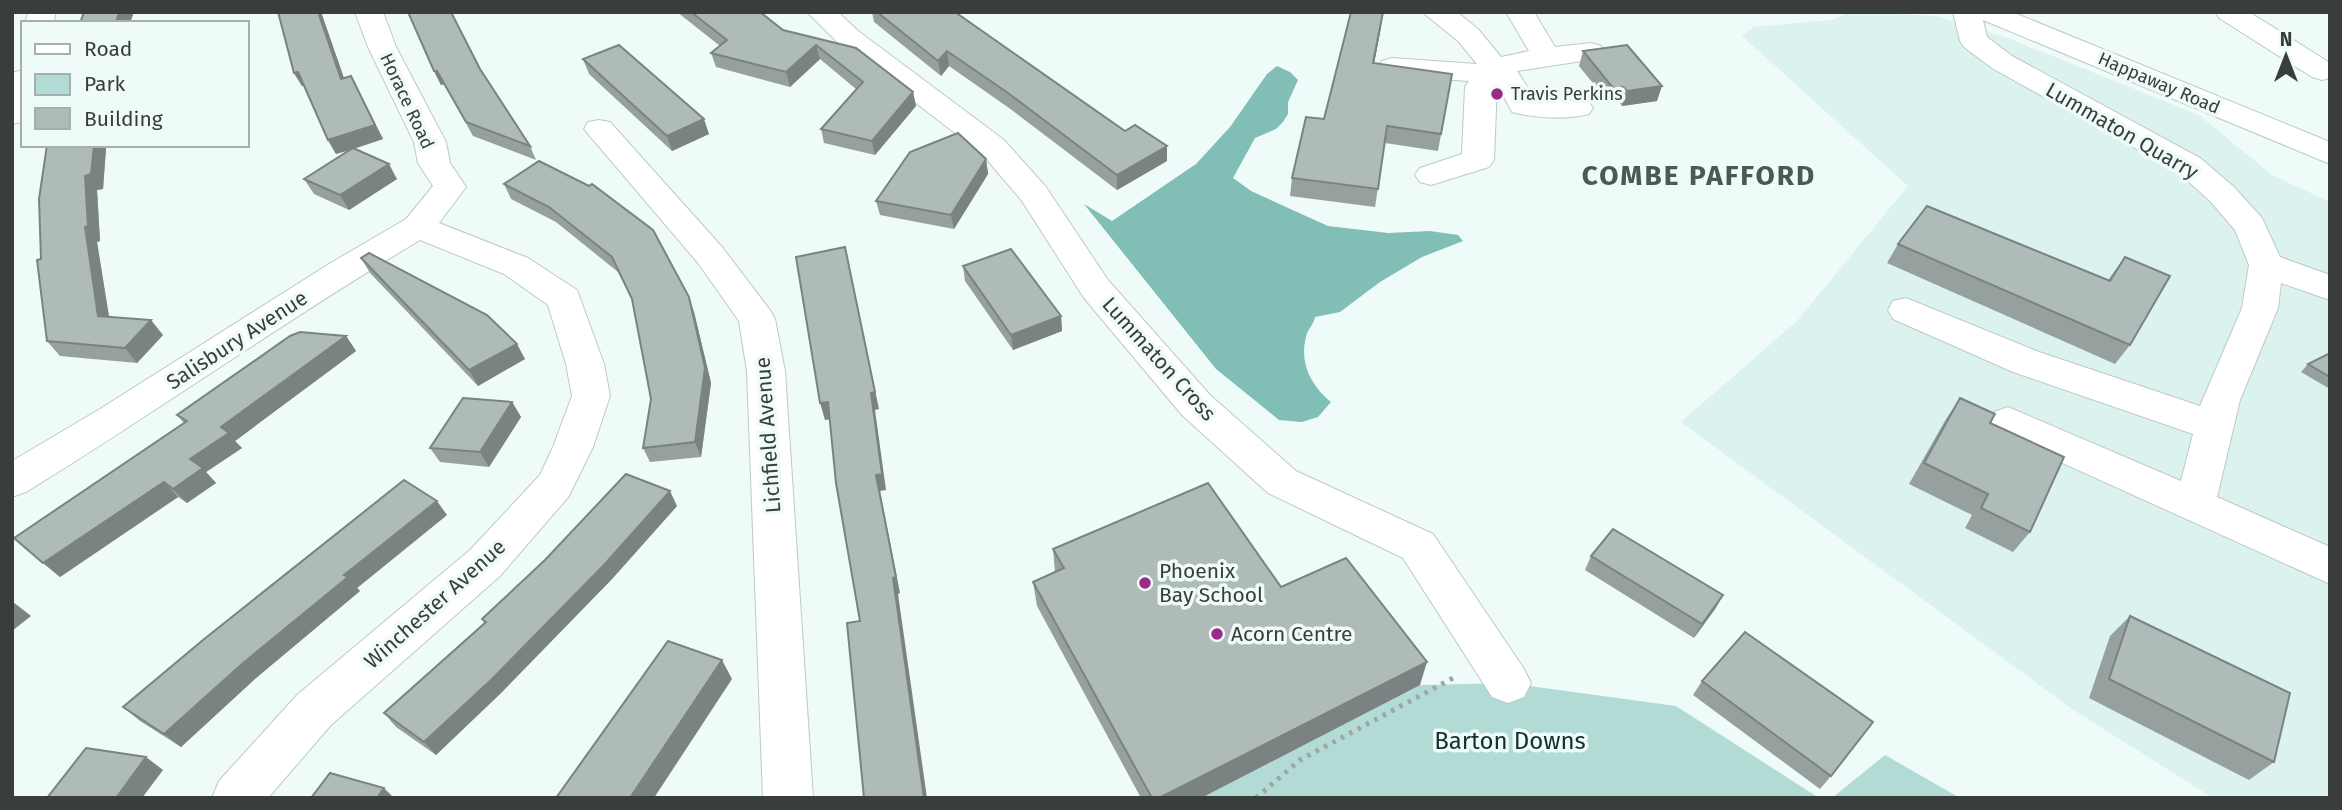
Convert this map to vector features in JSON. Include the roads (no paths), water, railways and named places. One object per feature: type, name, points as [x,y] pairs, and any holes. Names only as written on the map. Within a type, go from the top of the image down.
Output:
[{"type":"street","name":"Horace Road","points":[[369,12],[382,47],[430,142],[434,163],[450,187]]},
{"type":"street","name":"Lummaton Cross","points":[[821,12],[847,36],[993,147],[1034,194],[1096,289],[1187,395],[1282,482],[1418,546],[1501,672]]},
{"type":"street","points":[[1436,12],[1451,19],[1477,43],[1491,71],[1509,79],[1523,106],[1578,108]]},
{"type":"street","points":[[1520,12],[1546,56]]},
{"type":"street","name":"Lummaton Quarry","points":[[1968,12],[1974,41],[2002,62],[2189,165],[2214,187],[2250,226],[2266,265]]},
{"type":"street","name":"Happaway Road","points":[[1987,12],[2330,154]]},
{"type":"street","points":[[2229,12],[2322,71]]},
{"type":"street","points":[[1392,67],[1491,71],[1546,56],[1591,52]]},
{"type":"street","points":[[1432,175],[1478,160],[1480,87],[1491,71]]},
{"type":"street","points":[[12,115],[21,86]]},
{"type":"street","name":"Lichfield Avenue","points":[[599,129],[710,255],[757,319],[767,384],[789,798]]},
{"type":"street","name":"Salisbury Avenue","points":[[12,481],[114,419],[341,272],[418,227],[450,187]]},
{"type":"street","name":"Winchester Avenue","points":[[236,798],[314,710],[485,563],[555,485],[573,447],[591,396],[585,363],[564,299],[516,266],[418,227]]},
{"type":"street","points":[[2195,505],[2221,400],[2259,308],[2266,265],[2330,288]]},
{"type":"street","points":[[1906,310],[2026,362],[2214,426]]},
{"type":"street","points":[[2008,422],[2330,566]]},
{"type":"place","name":"Travis Perkins","points":[[1497,94]]},
{"type":"place","name":"Phoenix Bay School","points":[[1145,583]]},
{"type":"place","name":"Acorn Centre","points":[[1217,634]]},
{"type":"district","name":"COMBE PAFFORD","points":[[1699,175]]},
{"type":"park label","name":"Barton Downs","points":[[1510,741]]}]
